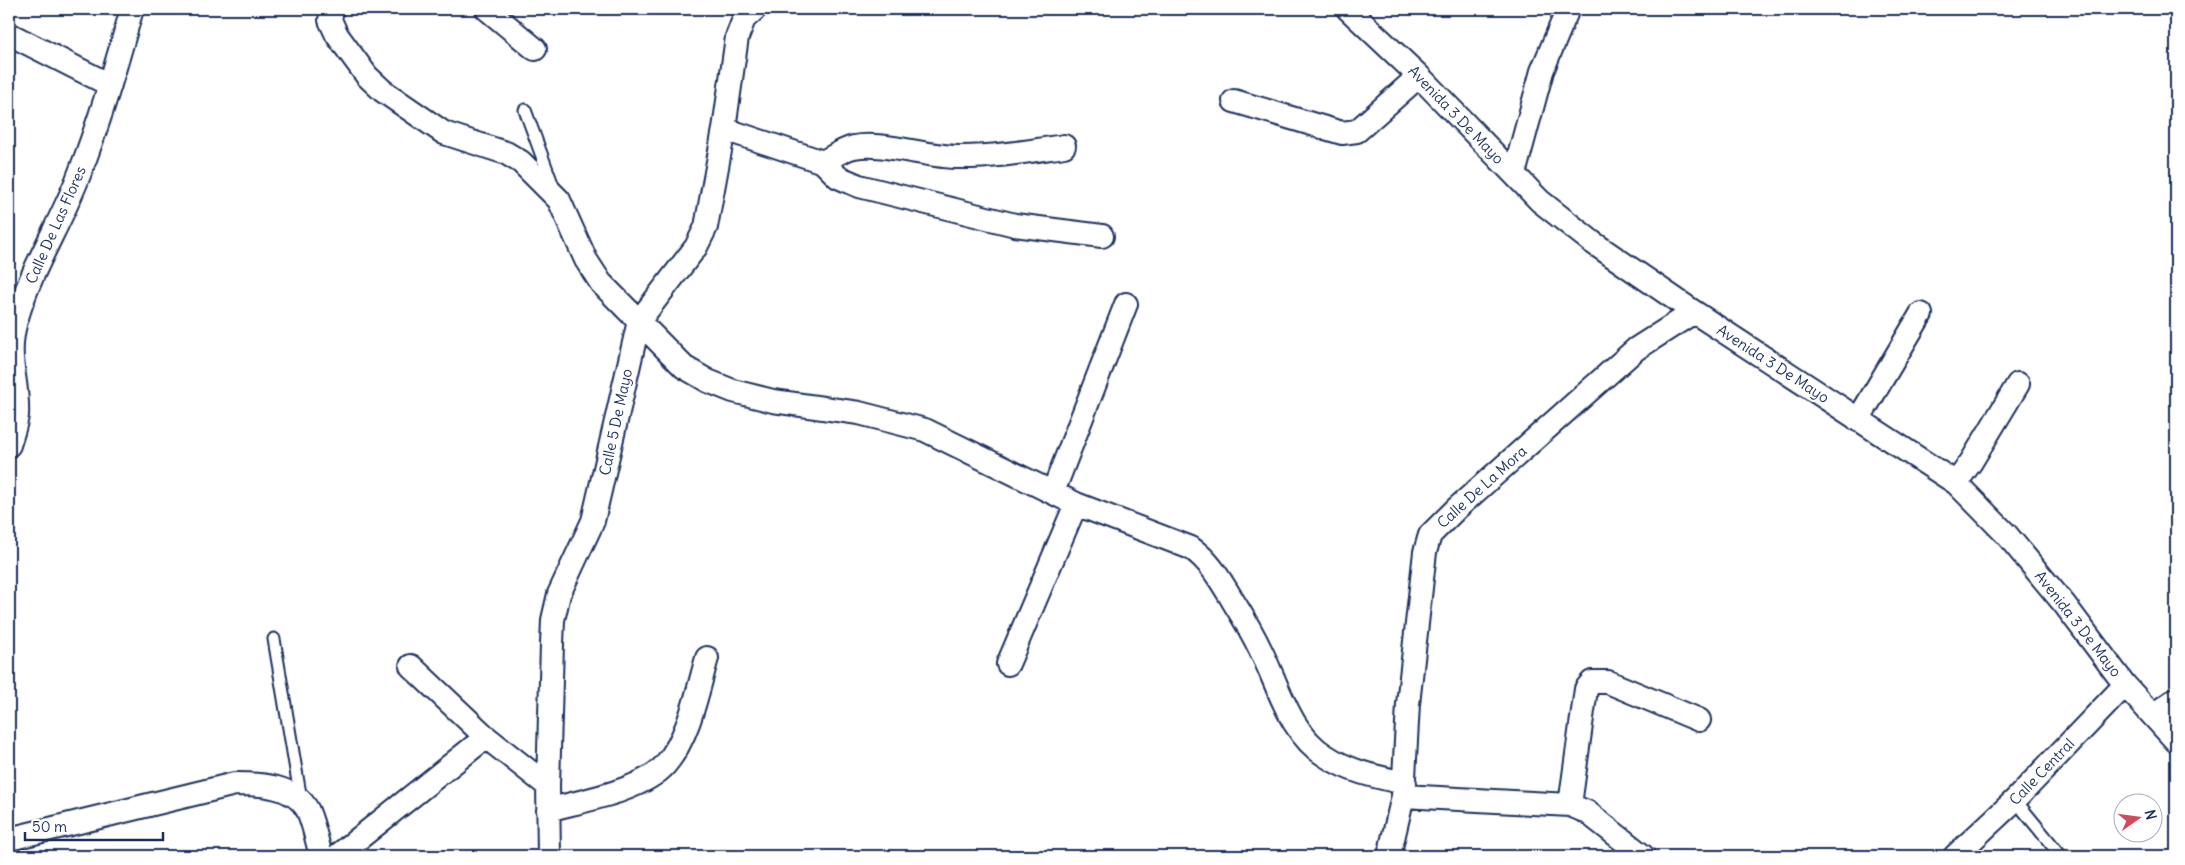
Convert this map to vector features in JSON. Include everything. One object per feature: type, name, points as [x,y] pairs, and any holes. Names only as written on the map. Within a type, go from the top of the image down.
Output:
[{"type":"street","name":"Calle De Las Flores","points":[[9,445],[16,417],[17,399],[10,351],[12,336],[22,303],[79,177],[110,84],[132,9]]},
{"type":"street","points":[[332,9],[330,20],[337,36],[367,76],[383,91],[444,133],[506,152],[521,162],[559,200],[586,260],[601,283],[684,367],[708,381],[733,391],[773,401],[859,413],[925,430],[1076,504],[1178,543],[1200,555],[1215,572],[1261,651],[1290,716],[1302,734],[1326,756],[1340,764],[1404,789],[1570,805],[1587,812],[1643,856]]},
{"type":"street","points":[[488,9],[535,50]]},
{"type":"street","name":"Calle 5 De Mayo","points":[[549,856],[548,786],[553,620],[559,594],[593,521],[639,321],[696,247],[706,227],[724,129],[739,28],[754,9]]},
{"type":"street","name":"Avenida 3 De Mayo","points":[[1348,9],[1419,76],[1540,201],[1592,242],[1694,312],[1956,483],[2018,549],[2065,605],[2125,685],[2176,741]]},
{"type":"street","points":[[1514,174],[1542,71],[1568,9]]},
{"type":"street","points":[[9,34],[110,84]]},
{"type":"street","points":[[1234,101],[1342,133],[1357,131],[1419,76]]},
{"type":"street","points":[[724,129],[823,162],[838,177],[859,186],[1015,225],[1102,236]]},
{"type":"street","points":[[823,162],[852,147],[869,146],[931,156],[959,158],[1064,146]]},
{"type":"street","points":[[1053,492],[1126,304]]},
{"type":"street","name":"Calle De La Mora","points":[[1389,856],[1404,789],[1408,704],[1425,552],[1430,535],[1456,508],[1636,349],[1694,312]]},
{"type":"street","points":[[1858,420],[1921,314]]},
{"type":"street","points":[[1956,483],[1971,462],[2018,384]]},
{"type":"street","points":[[1008,664],[1076,504]]},
{"type":"street","points":[[548,810],[608,794],[634,784],[665,765],[680,740],[708,658]]},
{"type":"street","points":[[411,666],[486,737],[548,786]]},
{"type":"street","points":[[1570,805],[1586,689],[1592,682],[1608,682],[1699,720]]},
{"type":"street","name":"Calle Central","points":[[1955,856],[2015,800],[2125,685]]},
{"type":"street","points":[[2153,715],[2176,700]]},
{"type":"street","points":[[337,856],[486,737]]},
{"type":"street","points":[[9,839],[235,784],[256,784],[276,788],[291,794],[302,802],[308,812],[321,856]]},
{"type":"lane","points":[[525,110],[559,200]]},
{"type":"lane","points":[[274,639],[302,802]]},
{"type":"lane","points":[[2015,800],[2061,856]]}]
